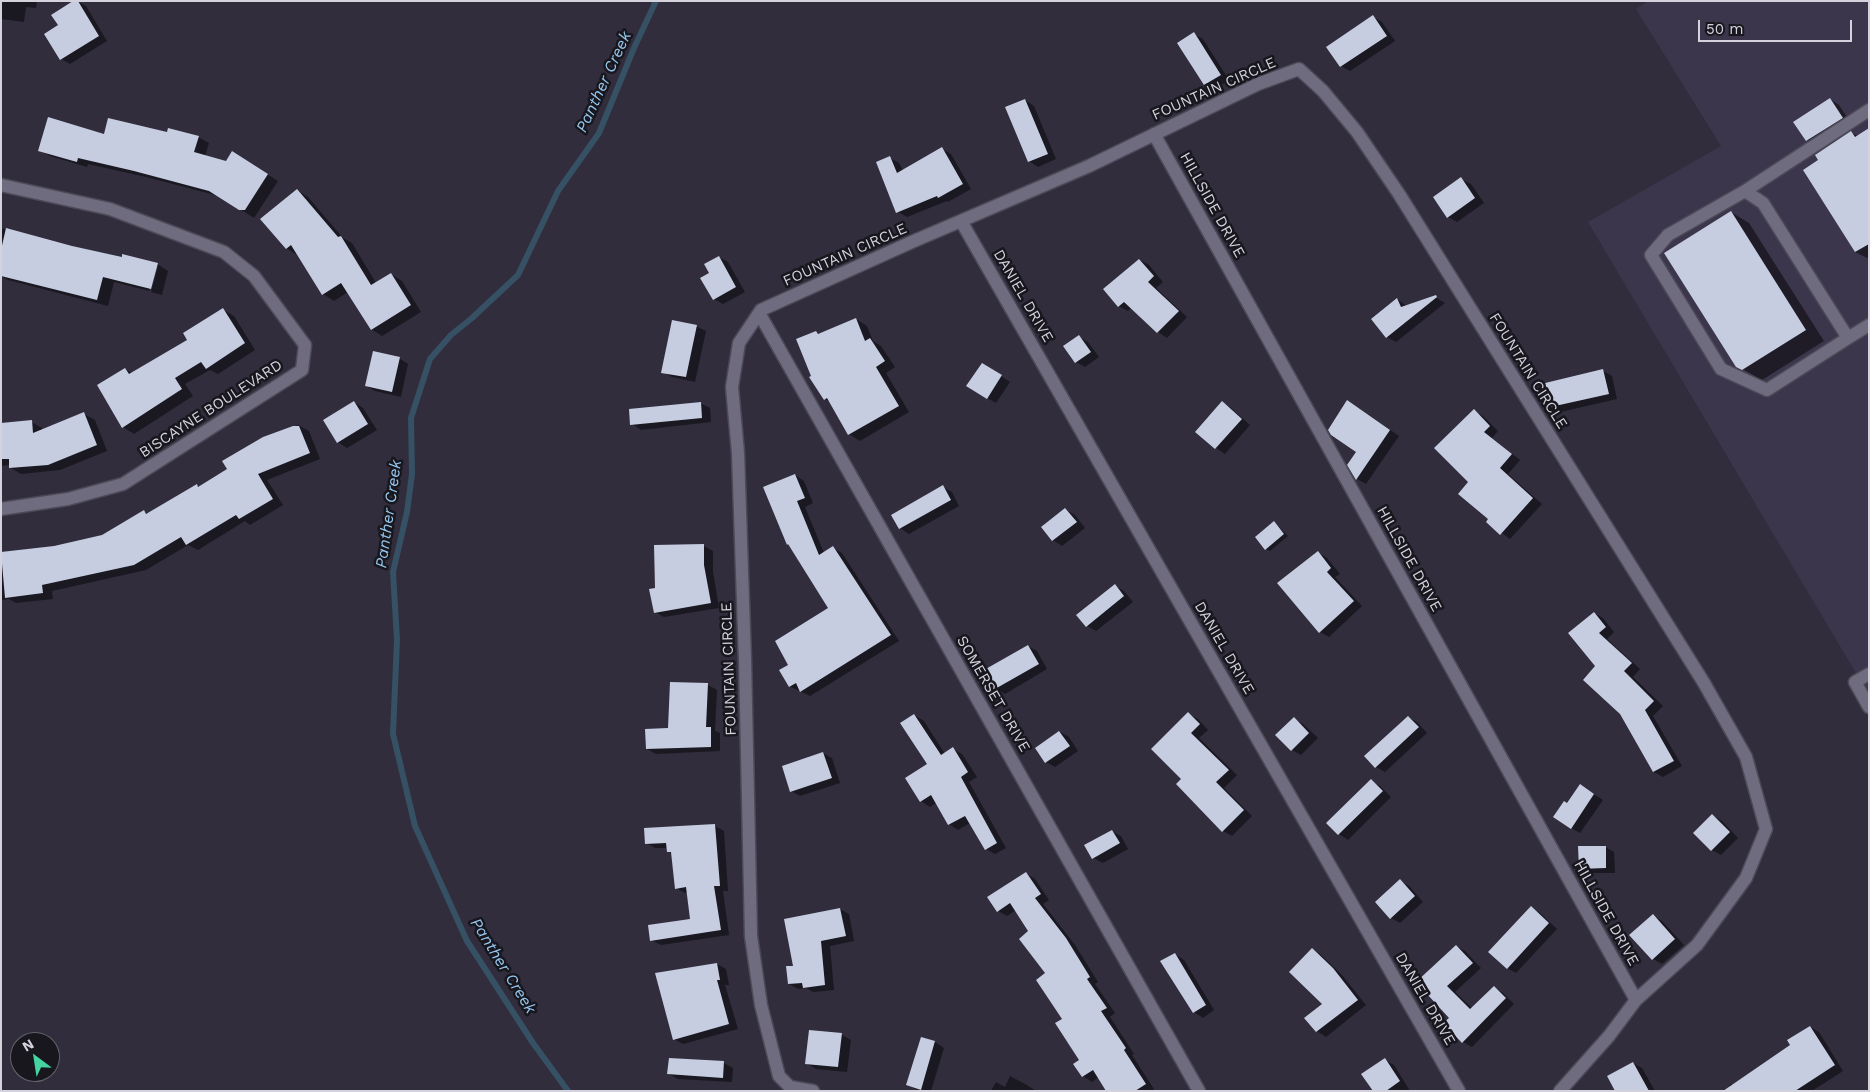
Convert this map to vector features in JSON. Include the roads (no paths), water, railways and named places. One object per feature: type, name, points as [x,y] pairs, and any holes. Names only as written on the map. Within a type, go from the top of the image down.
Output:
[{"type":"street","name":"FOUNTAIN CIRCLE","points":[[813,1091],[790,1087],[779,1076],[761,1005],[751,936],[745,650],[738,453],[732,387],[739,343],[761,310],[1088,166],[1258,84],[1299,69],[1323,91],[1358,132],[1399,194],[1704,683],[1746,757],[1766,829],[1746,878],[1697,945],[1636,1000],[1609,1036],[1560,1091]]},
{"type":"street","points":[[1869,110],[1745,191],[1668,235],[1651,255],[1721,369],[1767,390],[1869,325]]},
{"type":"street","name":"HILLSIDE DRIVE","points":[[1154,134],[1636,1000]]},
{"type":"street","name":"BISCAYNE BOULEVARD","points":[[1,185],[110,208],[224,252],[254,276],[304,345],[302,370],[123,484],[68,499],[1,509]]},
{"type":"street","points":[[1745,191],[1764,203],[1848,338]]},
{"type":"street","name":"DANIEL DRIVE","points":[[961,221],[1458,1091]]},
{"type":"street","name":"SOMERSET DRIVE","points":[[759,313],[1199,1091]]},
{"type":"street","points":[[1869,674],[1854,682],[1869,707]]},
{"type":"waterway","name":"Panther Creek","points":[[568,1091],[533,1043],[467,941],[415,826],[393,734],[397,640],[393,572],[407,512],[412,474],[411,418],[430,359],[451,335],[518,275],[558,191],[599,133],[634,48],[656,1]]}]
